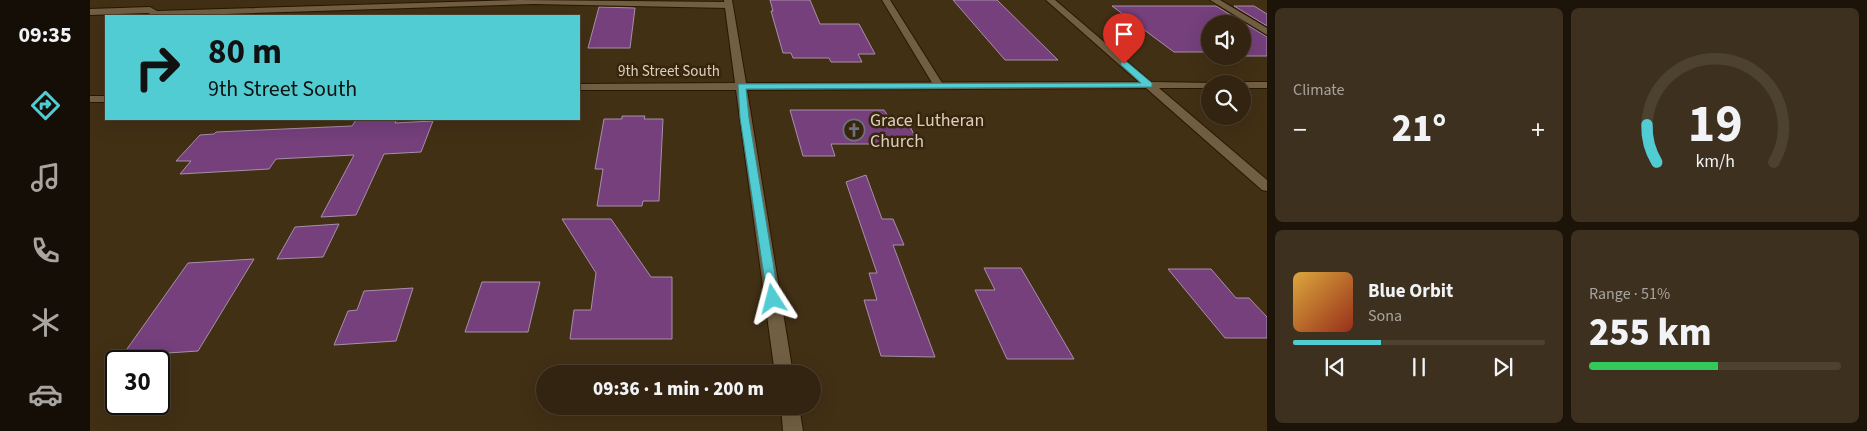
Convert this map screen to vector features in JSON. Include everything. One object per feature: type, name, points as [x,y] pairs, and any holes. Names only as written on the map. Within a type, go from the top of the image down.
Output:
[{"type":"street","points":[[886,0],[938,86]]},
{"type":"street","points":[[1050,0],[1267,186]]},
{"type":"street","points":[[1214,0],[1267,32]]},
{"type":"street","points":[[90,12],[150,10],[155,14],[534,2],[728,2],[783,365]]},
{"type":"street","name":"9th Street South","points":[[580,87],[1201,85]]},
{"type":"street","points":[[1251,85],[1267,85]]},
{"type":"street","points":[[90,99],[105,98]]},
{"type":"street","points":[[791,415],[793,431]]},
{"type":"building","points":[[770,0],[810,0],[820,24],[859,24],[875,54],[858,54],[862,62],[831,62],[829,58],[793,58],[791,53],[783,53],[771,11],[773,11]]},
{"type":"building","points":[[953,0],[997,0],[1058,60],[1005,60]]},
{"type":"building","points":[[1112,6],[1216,6],[1231,15],[1201,15],[1201,52],[1174,52]]},
{"type":"building","points":[[1234,6],[1254,6],[1267,14],[1267,26],[1251,15]]},
{"type":"building","points":[[599,7],[635,8],[630,48],[588,48]]},
{"type":"building","points":[[1251,27],[1267,37],[1267,56],[1251,56]]},
{"type":"building","name":"Grace Lutheran Church","points":[[790,110],[884,110],[888,116],[905,117],[919,144],[831,144],[835,156],[803,156]]},
{"type":"building","points":[[622,116],[645,116],[644,119],[663,119],[659,201],[643,201],[642,206],[597,206],[603,169],[595,169],[604,119],[622,119]]},
{"type":"building","points":[[356,120],[396,120],[395,123],[433,121],[421,152],[384,154],[356,215],[321,217],[354,155],[276,159],[269,169],[180,174],[191,161],[176,161],[200,135],[214,134],[216,132],[352,126]]},
{"type":"building","points":[[866,175],[882,219],[893,219],[904,245],[893,245],[935,357],[881,356],[864,300],[877,300],[869,273],[877,273],[846,182]]},
{"type":"building","points":[[562,219],[611,219],[651,277],[672,277],[672,339],[570,339],[574,310],[591,310],[596,273]]},
{"type":"building","points":[[339,224],[323,257],[277,259],[295,227]]},
{"type":"building","points":[[254,259],[198,351],[170,353],[170,350],[126,350],[188,263]]},
{"type":"building","points":[[984,268],[1021,268],[1074,359],[1007,359],[975,290],[995,290]]},
{"type":"building","points":[[1168,269],[1211,269],[1236,298],[1249,298],[1267,317],[1267,338],[1225,338]]},
{"type":"building","points":[[482,282],[540,282],[528,332],[465,332]]},
{"type":"building","points":[[413,288],[396,341],[334,345],[348,311],[357,310],[364,291]]},
{"type":"place","name":"Grace Lutheran Church","points":[[854,130]]},
{"type":"route","points":[[773,299],[744,118],[741,86],[1149,85],[1124,64]]}]
